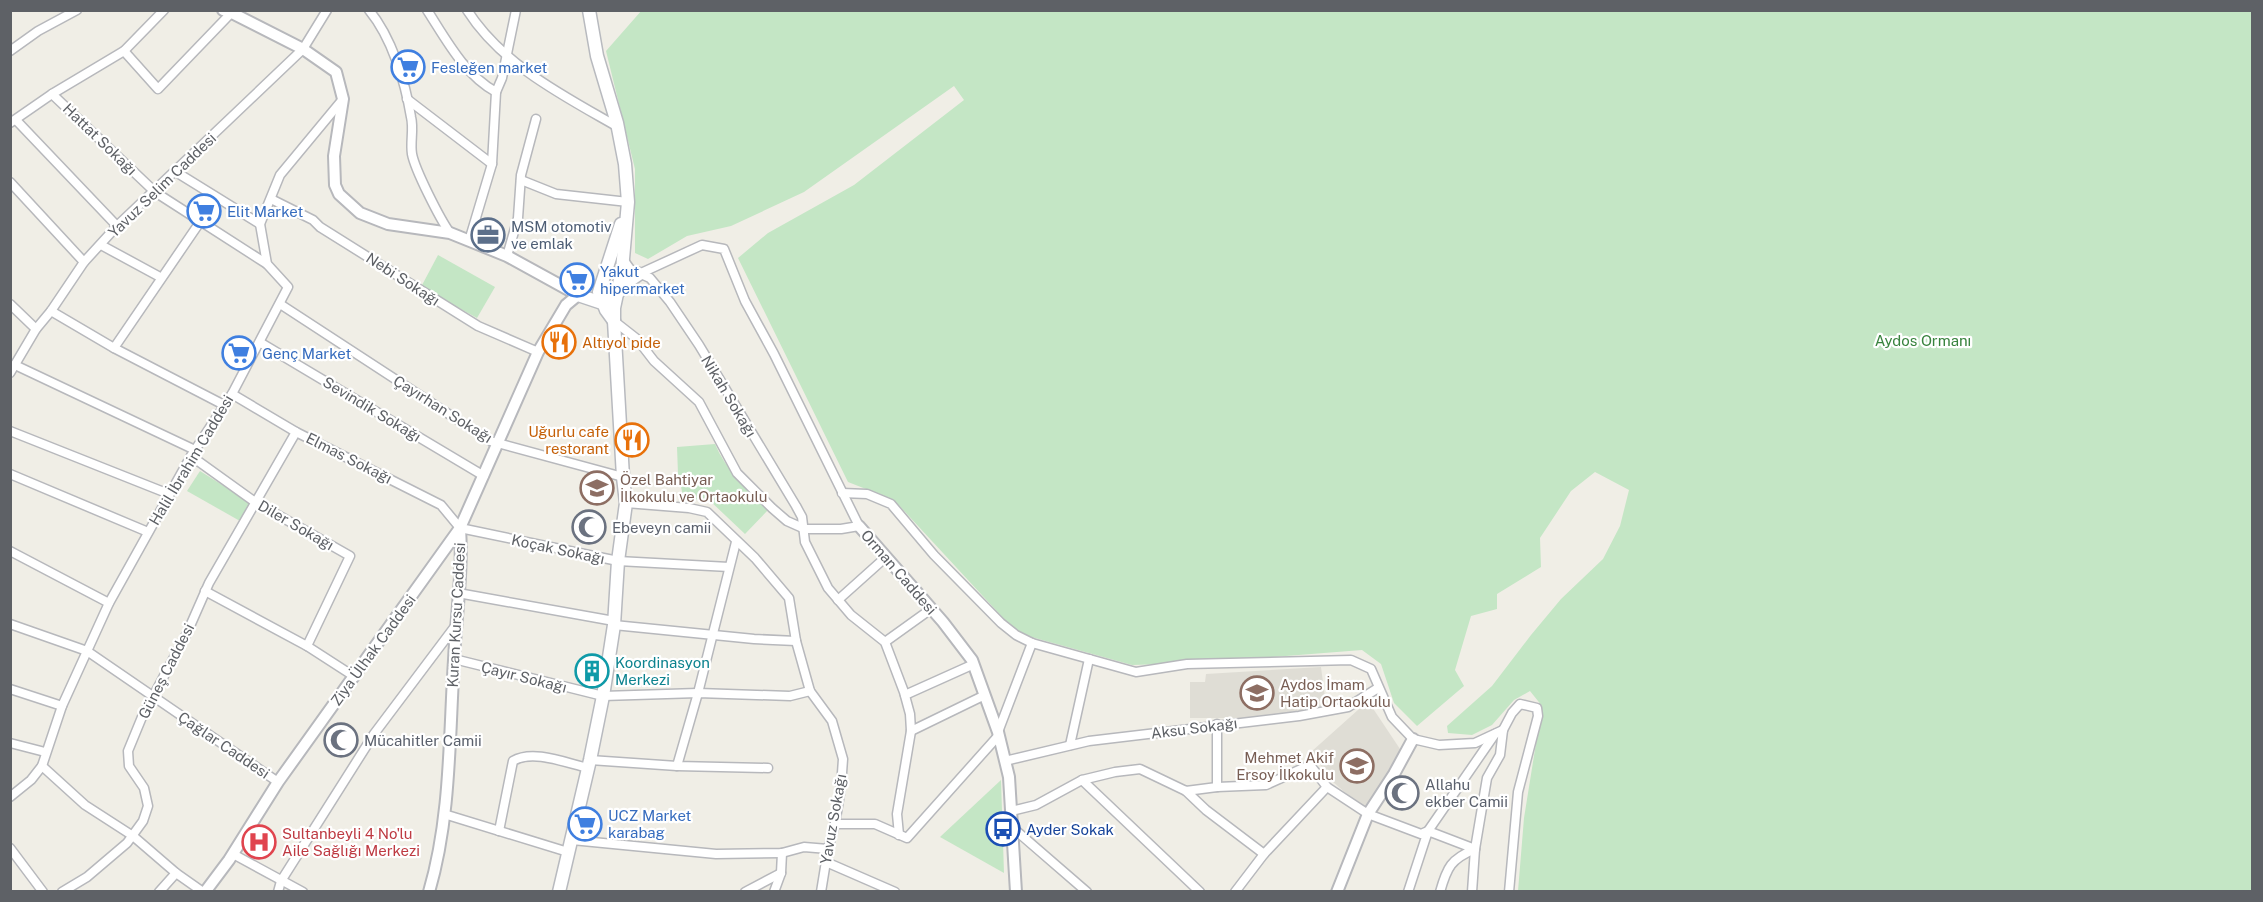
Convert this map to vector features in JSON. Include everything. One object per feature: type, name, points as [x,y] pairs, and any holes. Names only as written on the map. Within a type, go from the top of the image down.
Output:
[{"type":"main road","points":[[559,891],[603,696],[614,623],[618,561],[627,503],[623,477],[614,321],[628,201],[625,164],[618,127],[597,56],[589,10]]},
{"type":"main road","points":[[614,321],[601,298],[628,201]]},
{"type":"main road","points":[[601,298],[611,281],[620,281],[639,274]]},
{"type":"main road","points":[[578,295],[611,301],[626,283],[639,274]]},
{"type":"street","points":[[10,51],[38,31],[77,10]]},
{"type":"street","points":[[117,226],[13,122],[52,94],[124,51],[165,10]]},
{"type":"street","name":"Yavuz Selim Caddesi","points":[[13,369],[36,329],[84,262],[117,226],[303,49],[327,10]]},
{"type":"street","points":[[369,10],[388,42],[407,99],[412,119],[412,155],[441,221],[450,232]]},
{"type":"street","points":[[428,10],[460,60],[480,83],[496,92]]},
{"type":"street","points":[[467,10],[484,33],[506,56],[558,93],[618,127]]},
{"type":"street","points":[[469,242],[492,164],[496,92],[516,10]]},
{"type":"street","points":[[124,51],[158,89],[230,11],[303,49],[336,72],[343,99],[334,156],[335,184],[339,194],[360,213],[388,224],[450,232],[469,242],[507,256],[578,295]]},
{"type":"street","name":"Hattat Sokağı","points":[[52,94],[155,192],[267,264]]},
{"type":"street","points":[[267,264],[260,224],[280,175],[343,99]]},
{"type":"street","points":[[407,99],[492,164]]},
{"type":"street","points":[[507,256],[518,218],[521,180],[536,119]]},
{"type":"street","points":[[176,172],[260,224]]},
{"type":"street","points":[[521,180],[556,194],[628,201]]},
{"type":"street","points":[[10,182],[84,262]]},
{"type":"street","name":"Nebi Sokağı","points":[[271,199],[313,220],[320,227],[478,326],[538,352]]},
{"type":"street","points":[[114,348],[160,277],[200,222]]},
{"type":"street","points":[[100,245],[160,277]]},
{"type":"street","name":"Orman Caddesi","points":[[639,274],[702,246],[724,249],[745,301],[774,354],[859,526],[931,609],[974,664],[999,734],[1009,777],[1016,891]]},
{"type":"street","name":"Nikah Sokağı","points":[[623,259],[630,269],[651,278],[699,345],[796,506],[805,529],[805,542],[828,588],[851,615],[885,642]]},
{"type":"street","name":"Halil İbrahim Caddesi","points":[[42,766],[62,706],[109,603],[169,494],[261,343],[288,287],[267,264]]},
{"type":"street","name":"Kuran Kursu Caddesi","points":[[429,891],[439,857],[444,814],[462,559],[460,528],[538,352],[566,305],[578,295]]},
{"type":"street","points":[[10,304],[36,329]]},
{"type":"street","name":"Çayırhan Sokağı","points":[[280,304],[490,441],[623,477]]},
{"type":"street","points":[[51,311],[114,348],[224,405]]},
{"type":"street","points":[[614,321],[638,339],[654,361],[699,402],[729,460],[745,483],[787,521],[805,529],[841,529],[859,526]]},
{"type":"street","name":"Sevindik Sokağı","points":[[261,343],[484,476]]},
{"type":"street","name":"Diler Sokağı","points":[[13,369],[193,453],[255,502],[350,556],[307,646]]},
{"type":"street","name":"Elmas Sokağı","points":[[232,394],[296,432],[441,505],[460,528]]},
{"type":"street","points":[[10,431],[169,494]]},
{"type":"street","name":"Güneş Caddesi","points":[[62,891],[87,877],[127,843],[143,821],[148,807],[144,788],[129,766],[128,751],[142,717],[188,633],[206,591],[296,432]]},
{"type":"street","points":[[10,474],[148,532]]},
{"type":"street","points":[[842,493],[867,494],[891,504],[934,555],[1001,623],[1016,635],[1032,643],[1136,672],[1187,664],[1351,660],[1371,669],[1392,717],[1413,739],[1439,745],[1475,742],[1499,732]]},
{"type":"street","name":"Yavuz Sokağı","points":[[627,503],[689,508],[707,512],[754,558],[789,598],[796,641],[810,691],[832,721],[843,759],[841,788],[821,891]]},
{"type":"street","name":"Koçak Sokağı","points":[[460,528],[618,561],[729,567]]},
{"type":"street","name":"Ziya Ülhak Caddesi","points":[[204,891],[233,854],[278,782],[460,528]]},
{"type":"street","points":[[677,766],[736,542]]},
{"type":"street","points":[[10,551],[109,603]]},
{"type":"street","points":[[838,600],[886,557]]},
{"type":"street","points":[[206,591],[307,646],[355,677]]},
{"type":"street","points":[[458,594],[614,623],[713,635],[796,641]]},
{"type":"street","points":[[903,836],[897,814],[911,731],[910,714],[885,642],[931,609]]},
{"type":"street","name":"Çağlar Caddesi","points":[[10,624],[87,651],[278,782]]},
{"type":"street","points":[[278,891],[281,881],[374,734],[456,625]]},
{"type":"street","points":[[903,836],[999,734],[1032,643]]},
{"type":"street","name":"Çayır Sokağı","points":[[454,659],[603,696],[698,693],[790,696],[810,691]]},
{"type":"street","points":[[1070,745],[1089,659]]},
{"type":"street","points":[[905,695],[974,664]]},
{"type":"street","name":"Aksu Sokağı","points":[[1005,761],[1070,745],[1217,724],[1299,716],[1348,707],[1378,688]]},
{"type":"street","points":[[10,689],[62,706]]},
{"type":"street","points":[[911,731],[985,695]]},
{"type":"street","points":[[1408,891],[1428,831],[1520,704],[1537,708],[1534,734],[1518,792],[1509,891]]},
{"type":"street","points":[[1217,724],[1217,787]]},
{"type":"street","points":[[1472,891],[1475,849],[1487,778],[1500,755],[1499,732]]},
{"type":"street","points":[[1337,891],[1368,814],[1413,739]]},
{"type":"street","points":[[10,743],[45,752]]},
{"type":"street","points":[[499,831],[513,761],[522,756],[589,764],[768,768]]},
{"type":"street","points":[[1186,791],[1266,785],[1310,765],[1327,787],[1368,814],[1421,834],[1428,831],[1475,849]]},
{"type":"street","points":[[10,797],[31,780],[42,766],[85,805],[133,836],[176,873],[204,891]]},
{"type":"street","points":[[1011,811],[1036,805],[1082,780],[1140,769],[1186,791],[1206,810],[1264,854]]},
{"type":"street","points":[[1082,780],[1200,891]]},
{"type":"street","points":[[1235,891],[1264,854],[1327,787]]},
{"type":"street","points":[[444,814],[499,831],[570,846],[716,854],[782,853],[804,847],[828,849]]},
{"type":"street","points":[[835,824],[875,824],[903,836]]},
{"type":"street","points":[[1013,828],[1087,891]]},
{"type":"street","points":[[10,848],[43,891]]},
{"type":"street","points":[[1440,891],[1446,869],[1460,855],[1475,849]]},
{"type":"street","points":[[774,891],[781,873],[782,853]]},
{"type":"street","points":[[233,854],[303,891]]},
{"type":"street","points":[[826,862],[895,891]]},
{"type":"street","points":[[159,891],[176,873]]},
{"type":"street","points":[[745,891],[781,873]]},
{"type":"shaded area","name":"Aydos İmam Hatip Ortaokulu","points":[[1321,667],[1326,705],[1261,718],[1190,718],[1190,682],[1205,682],[1206,674]]},
{"type":"shaded area","name":"Mehmet Akif Ersoy İlkokulu","points":[[1368,701],[1402,752],[1365,810],[1332,781],[1311,752]]},
{"type":"green space","name":"Aydos Ormanı","points":[[642,10],[2252,11],[2252,891],[1518,891],[1524,818],[1542,706],[1530,691],[1514,700],[1492,725],[1472,735],[1448,733],[1447,726],[1492,686],[1561,599],[1603,559],[1620,526],[1629,490],[1595,472],[1571,491],[1540,538],[1541,567],[1497,594],[1497,609],[1471,616],[1455,670],[1464,686],[1417,726],[1394,703],[1381,664],[1362,650],[1199,663],[1132,665],[1017,633],[894,500],[848,482],[738,258],[768,233],[854,185],[964,100],[954,86],[804,192],[731,226],[687,236],[648,259],[635,253],[635,169],[606,51]]},
{"type":"green space","points":[[438,255],[495,287],[477,318],[421,287]]},
{"type":"green space","points":[[715,444],[732,472],[768,510],[745,534],[708,499],[684,500],[678,474],[677,447]]},
{"type":"green space","points":[[200,471],[251,503],[240,521],[187,491]]},
{"type":"green space","points":[[1001,780],[1004,873],[940,837]]},
{"type":"place","name":"Fesleğen market","points":[[408,67]]},
{"type":"place","name":"Elit Market","points":[[204,211]]},
{"type":"place","name":"MSM otomotiv ve emlak","points":[[488,235]]},
{"type":"place","name":"Yakut hipermarket","points":[[577,280]]},
{"type":"place","name":"Altıyol pide","points":[[559,342]]},
{"type":"place","name":"Genç Market","points":[[239,353]]},
{"type":"place","name":"Uğurlu cafe restorant","points":[[632,440]]},
{"type":"place","name":"Özel Bahtiyar İlkokulu ve Ortaokulu","points":[[597,488]]},
{"type":"place","name":"Ebeveyn camii","points":[[589,527]]},
{"type":"place","name":"Koordinasyon Merkezi","points":[[592,671]]},
{"type":"place","name":"Aydos İmam Hatip Ortaokulu","points":[[1257,693]]},
{"type":"place","name":"Mücahitler Camii","points":[[341,740]]},
{"type":"place","name":"Mehmet Akif Ersoy İlkokulu","points":[[1357,766]]},
{"type":"place","name":"Allahu ekber Camii","points":[[1402,793]]},
{"type":"place","name":"UCZ Market karabag","points":[[585,824]]},
{"type":"place","name":"Ayder Sokak","points":[[1003,829]]},
{"type":"place","name":"Sultanbeyli 4 No'lu Aile Sağlığı Merkezi","points":[[259,842]]}]
